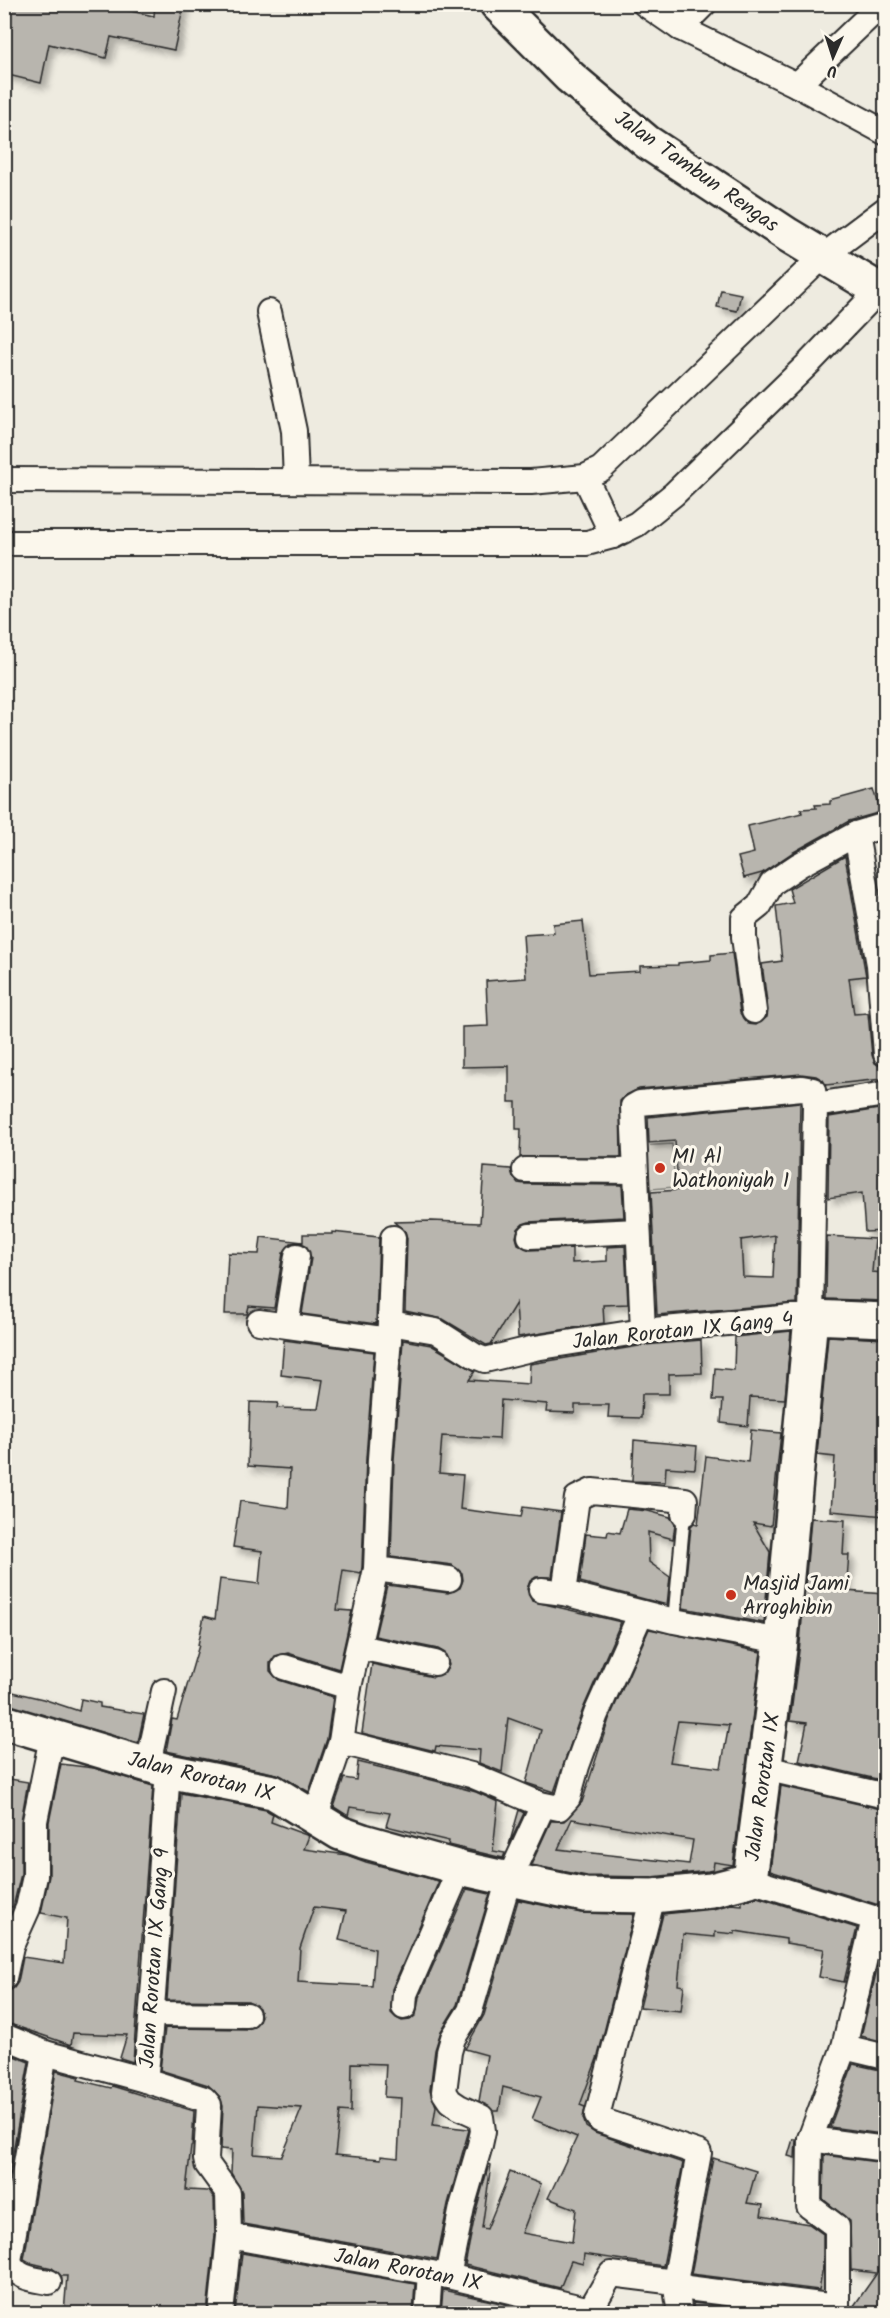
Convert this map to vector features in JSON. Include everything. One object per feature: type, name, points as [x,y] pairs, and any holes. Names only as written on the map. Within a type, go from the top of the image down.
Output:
[{"type":"street","name":"Jalan Tambun Rengas","points":[[497,4],[570,77],[647,142],[734,201],[822,256],[883,290]]},
{"type":"street","points":[[645,4],[680,28],[797,85],[885,133]]},
{"type":"street","points":[[680,28],[704,4]]},
{"type":"street","points":[[797,85],[882,4]]},
{"type":"street","points":[[4,480],[531,482],[585,477],[601,469],[822,256],[885,209]]},
{"type":"street","points":[[4,543],[587,543],[614,536],[636,524],[674,494],[883,290]]},
{"type":"street","points":[[269,312],[294,431],[296,481]]},
{"type":"street","points":[[585,477],[614,536]]},
{"type":"street","points":[[754,1011],[744,937],[744,918],[759,906],[772,883],[799,865],[856,834],[885,825]]},
{"type":"street","points":[[856,834],[882,965],[885,1054]]},
{"type":"street","points":[[643,1331],[632,1110],[635,1105],[809,1088],[814,1094],[815,1105],[879,1095],[885,1092]]},
{"type":"street","name":"Jalan Rorotan IX Gang 4","points":[[259,1322],[389,1331],[436,1331],[485,1360],[535,1348],[643,1331],[811,1317],[815,1105]]},
{"type":"street","points":[[525,1170],[635,1171]]},
{"type":"street","points":[[531,1236],[638,1232]]},
{"type":"street","points":[[315,1818],[341,1742],[349,1687],[376,1569],[393,1238]]},
{"type":"street","points":[[286,1325],[297,1256]]},
{"type":"street","points":[[811,1317],[885,1320]]},
{"type":"street","name":"Jalan Rorotan IX","points":[[4,1722],[158,1768],[273,1791],[340,1833],[460,1868],[509,1879],[585,1895],[653,1896],[711,1890],[750,1880],[781,1641],[811,1317]]},
{"type":"street","points":[[684,1514],[685,1500],[592,1491],[577,1498],[552,1591],[674,1622],[781,1641]]},
{"type":"street","points":[[376,1569],[449,1579]]},
{"type":"street","points":[[341,1742],[471,1775],[540,1804],[559,1808],[568,1798],[596,1714],[640,1613]]},
{"type":"street","points":[[359,1647],[435,1663]]},
{"type":"street","points":[[284,1667],[349,1687]]},
{"type":"street","name":"Jalan Rorotan IX Gang 9","points":[[164,1691],[158,1768],[153,2014],[146,2080],[204,2099],[208,2103],[210,2108],[206,2159],[207,2164],[228,2193],[229,2236]]},
{"type":"street","points":[[4,1978],[8,1945],[28,1908],[35,1876],[35,1821],[52,1737]]},
{"type":"street","points":[[765,1768],[885,1796]]},
{"type":"street","points":[[426,2313],[462,2207],[483,2131],[481,2117],[450,2101],[444,2092],[449,2052],[453,2038],[470,2011],[509,1879],[539,1814],[540,1804]]},
{"type":"street","points":[[404,2007],[405,1994],[460,1868]]},
{"type":"street","points":[[675,2282],[687,2288],[837,2310],[837,2228],[809,2206],[810,2139],[844,2047],[880,1920],[750,1880]]},
{"type":"street","points":[[653,1896],[596,2114],[600,2120],[699,2153],[675,2282],[680,2313]]},
{"type":"street","points":[[153,2014],[247,2015]]},
{"type":"street","points":[[4,2036],[45,2053],[146,2080]]},
{"type":"street","points":[[844,2047],[885,2057]]},
{"type":"street","points":[[45,2053],[9,2261],[11,2267],[20,2275],[49,2282]]},
{"type":"street","points":[[810,2139],[885,2149]]},
{"type":"street","points":[[221,2313],[229,2236]]},
{"type":"street","name":"Jalan Rorotan IX","points":[[229,2236],[439,2275],[589,2309],[611,2274],[675,2282]]},
{"type":"lane","points":[[674,1622],[684,1514]]},
{"type":"shaded area","points":[[672,1144],[675,1187],[641,1190],[638,1146]]},
{"type":"building","points":[[4,4],[98,4],[154,16],[155,4],[184,4],[174,50],[111,37],[106,58],[49,44],[41,83],[4,74]]},
{"type":"building","points":[[721,290],[741,294],[737,311],[717,307]]},
{"type":"building","points":[[874,789],[881,812],[849,821],[762,873],[744,878],[738,857],[754,853],[748,826],[802,813],[801,809],[816,808],[815,805],[830,804],[830,801]]},
{"type":"building","points":[[845,856],[866,976],[849,978],[854,1014],[868,1013],[872,1055],[875,1063],[881,1067],[882,1079],[826,1085],[816,1076],[801,1074],[639,1089],[626,1095],[620,1101],[621,1157],[520,1157],[521,1129],[516,1129],[516,1102],[509,1102],[509,1066],[462,1067],[462,1027],[488,1026],[486,981],[526,978],[523,935],[554,933],[553,924],[583,921],[589,974],[640,971],[640,966],[678,965],[678,963],[711,960],[711,955],[732,953],[740,1013],[748,1024],[756,1025],[767,1017],[768,1010],[762,964],[782,961],[776,906],[793,903],[789,889]]},
{"type":"building","points":[[800,1102],[797,1303],[657,1315],[651,1192],[678,1190],[675,1141],[649,1143],[648,1117]],"holes":[[[775,1235],[773,1278],[743,1277],[741,1240]]]},
{"type":"building","points":[[885,1108],[885,1231],[865,1232],[862,1193],[828,1198],[829,1117]]},
{"type":"building","points":[[484,1167],[511,1169],[518,1183],[525,1184],[622,1185],[624,1217],[529,1222],[518,1229],[516,1237],[518,1244],[530,1250],[572,1248],[572,1263],[607,1261],[607,1247],[625,1246],[628,1304],[603,1305],[604,1323],[518,1337],[516,1303],[491,1344],[486,1345],[443,1319],[405,1311],[407,1238],[405,1231],[394,1222],[480,1223]]},
{"type":"building","points":[[332,1232],[379,1237],[376,1324],[302,1314],[311,1258],[306,1245],[299,1242],[291,1243],[283,1253],[274,1308],[249,1306],[247,1314],[225,1314],[228,1253],[259,1254],[261,1237],[303,1242],[303,1234],[332,1234]]},
{"type":"building","points":[[827,1236],[875,1239],[872,1272],[885,1273],[885,1301],[826,1299]]},
{"type":"building","points":[[791,1331],[785,1399],[750,1397],[748,1426],[721,1423],[723,1400],[713,1400],[715,1368],[734,1370],[735,1337]]},
{"type":"building","points":[[828,1336],[885,1339],[885,1516],[831,1511],[835,1457],[817,1455]]},
{"type":"building","points":[[284,1340],[374,1352],[366,1458],[362,1567],[361,1573],[343,1570],[337,1610],[352,1611],[339,1669],[288,1653],[275,1656],[270,1663],[270,1671],[279,1680],[333,1697],[327,1739],[309,1792],[277,1774],[166,1751],[172,1719],[177,1720],[199,1645],[204,1616],[215,1619],[220,1579],[259,1584],[262,1551],[233,1547],[240,1501],[288,1508],[290,1469],[248,1466],[250,1402],[278,1403],[277,1408],[318,1409],[323,1380],[281,1375]]},
{"type":"building","points":[[403,1340],[431,1345],[475,1371],[469,1380],[529,1384],[530,1364],[645,1345],[701,1340],[702,1373],[669,1374],[669,1394],[642,1394],[641,1418],[608,1417],[609,1405],[575,1405],[575,1413],[546,1412],[547,1404],[501,1400],[499,1439],[442,1436],[439,1473],[463,1475],[460,1509],[521,1517],[523,1507],[561,1512],[552,1577],[536,1577],[530,1581],[527,1589],[532,1601],[621,1622],[583,1709],[554,1792],[526,1783],[541,1730],[508,1718],[502,1772],[479,1763],[480,1750],[436,1746],[435,1751],[362,1733],[372,1664],[433,1677],[445,1673],[449,1665],[445,1653],[438,1649],[375,1636],[387,1585],[448,1593],[460,1588],[463,1580],[462,1573],[452,1565],[391,1557],[394,1460]]},
{"type":"building","points":[[751,1430],[781,1433],[771,1526],[753,1523],[770,1552],[764,1623],[683,1608],[691,1526],[694,1523],[698,1524],[706,1456],[748,1462]]},
{"type":"building","points":[[634,1440],[697,1446],[695,1469],[666,1467],[665,1482],[632,1481]]},
{"type":"building","points":[[627,1509],[648,1511],[670,1517],[675,1524],[673,1539],[648,1532],[649,1562],[670,1577],[667,1605],[580,1582],[586,1534],[607,1536],[608,1531],[620,1533]]},
{"type":"building","points":[[811,1518],[845,1520],[843,1555],[849,1555],[846,1591],[884,1594],[880,1634],[885,1634],[885,1781],[799,1761],[807,1723],[790,1721],[800,1643]]},
{"type":"building","points":[[649,1629],[761,1652],[733,1865],[714,1862],[713,1870],[652,1877],[587,1876],[531,1865],[551,1821],[564,1821],[582,1802],[609,1719]],"holes":[[[678,1721],[729,1725],[721,1768],[670,1762]],[[572,1819],[693,1840],[689,1864],[558,1849]]]},
{"type":"building","points":[[4,1690],[43,1699],[79,1711],[81,1699],[100,1703],[100,1707],[144,1714],[138,1743],[4,1704]]},
{"type":"building","points":[[358,1762],[476,1792],[498,1802],[493,1851],[505,1853],[503,1858],[448,1845],[449,1841],[386,1826],[390,1813],[350,1807],[348,1816],[334,1807],[344,1778],[356,1780]]},
{"type":"building","points":[[61,1764],[94,1768],[153,1786],[133,2062],[120,2058],[127,2035],[73,2033],[71,2045],[4,2022],[8,1992],[18,1982],[23,1957],[64,1963],[67,1918],[41,1913],[49,1876],[49,1822]]},
{"type":"building","points":[[4,1778],[28,1782],[21,1821],[21,1874],[13,1907],[4,1906]]},
{"type":"building","points":[[781,1786],[885,1810],[885,1907],[770,1871]]},
{"type":"building","points":[[181,1793],[266,1810],[273,1814],[271,1822],[309,1836],[304,1849],[347,1855],[439,1881],[392,1989],[391,2013],[402,2021],[410,2020],[416,2015],[419,1997],[467,1889],[490,1894],[457,2005],[441,2031],[435,2050],[430,2090],[436,2106],[433,2125],[469,2130],[448,2204],[437,2259],[243,2224],[242,2192],[231,2173],[232,2150],[221,2149],[223,2106],[220,2097],[208,2085],[160,2070],[165,2028],[247,2029],[254,2027],[261,2016],[259,2008],[248,2001],[167,2000]],"holes":[[[314,1907],[346,1911],[339,1940],[375,1949],[372,1986],[298,1982],[300,1948]],[[352,2063],[386,2064],[384,2097],[401,2098],[398,2158],[381,2156],[381,2159],[335,2155],[340,2111],[351,2112]],[[258,2105],[302,2108],[282,2156],[254,2154]]]},
{"type":"building","points":[[519,1810],[524,1813],[509,1845]]},
{"type":"building","points":[[757,1897],[857,1928],[844,1982],[819,1977],[824,1949],[786,1943],[786,1939],[735,1931],[735,1934],[715,1932],[715,1937],[683,1934],[678,1985],[684,1986],[681,2011],[640,2007],[663,1914],[713,1909],[731,1904],[742,1905],[742,1901]]},
{"type":"building","points":[[518,1900],[581,1913],[634,1914],[598,2056],[580,2105],[585,2107],[583,2118],[586,2127],[595,2133],[683,2163],[663,2266],[584,2254],[583,2264],[571,2261],[560,2288],[465,2265],[476,2210],[489,2164],[491,2165],[482,2228],[487,2229],[510,2172],[541,2184],[522,2233],[572,2242],[576,2209],[548,2198],[577,2137],[532,2119],[541,2097],[503,2087],[499,2111],[493,2111],[479,2101],[487,2055],[465,2049],[484,2015]]},
{"type":"building","points":[[885,1936],[885,2042],[861,2036]]},
{"type":"building","points":[[4,2052],[29,2062],[4,2203]]},
{"type":"building","points":[[853,2064],[885,2071],[885,2117],[882,2134],[830,2127]]},
{"type":"building","points":[[56,2071],[79,2077],[78,2080],[111,2088],[112,2086],[194,2111],[186,2190],[209,2191],[214,2198],[215,2235],[207,2313],[64,2313],[67,2276],[61,2276],[52,2268],[24,2259]]},
{"type":"building","points":[[793,2139],[796,2139],[795,2158],[788,2156]]},
{"type":"building","points":[[824,2155],[885,2163],[885,2313],[851,2313],[877,2273],[851,2270],[850,2221],[823,2199]]},
{"type":"building","points":[[713,2158],[756,2171],[747,2203],[763,2205],[761,2216],[809,2224],[823,2234],[823,2266],[819,2290],[691,2274]]},
{"type":"building","points":[[242,2253],[415,2284],[413,2313],[235,2313]]},
{"type":"building","points":[[443,2290],[518,2307],[517,2313],[479,2307],[478,2313],[441,2313]]},
{"type":"building","points":[[693,2303],[775,2313],[694,2313]]},
{"type":"place","name":"MI Al Wathoniyah 1","points":[[660,1168]]},
{"type":"place","name":"Masjid Jami Arroghibin","points":[[731,1595]]}]
